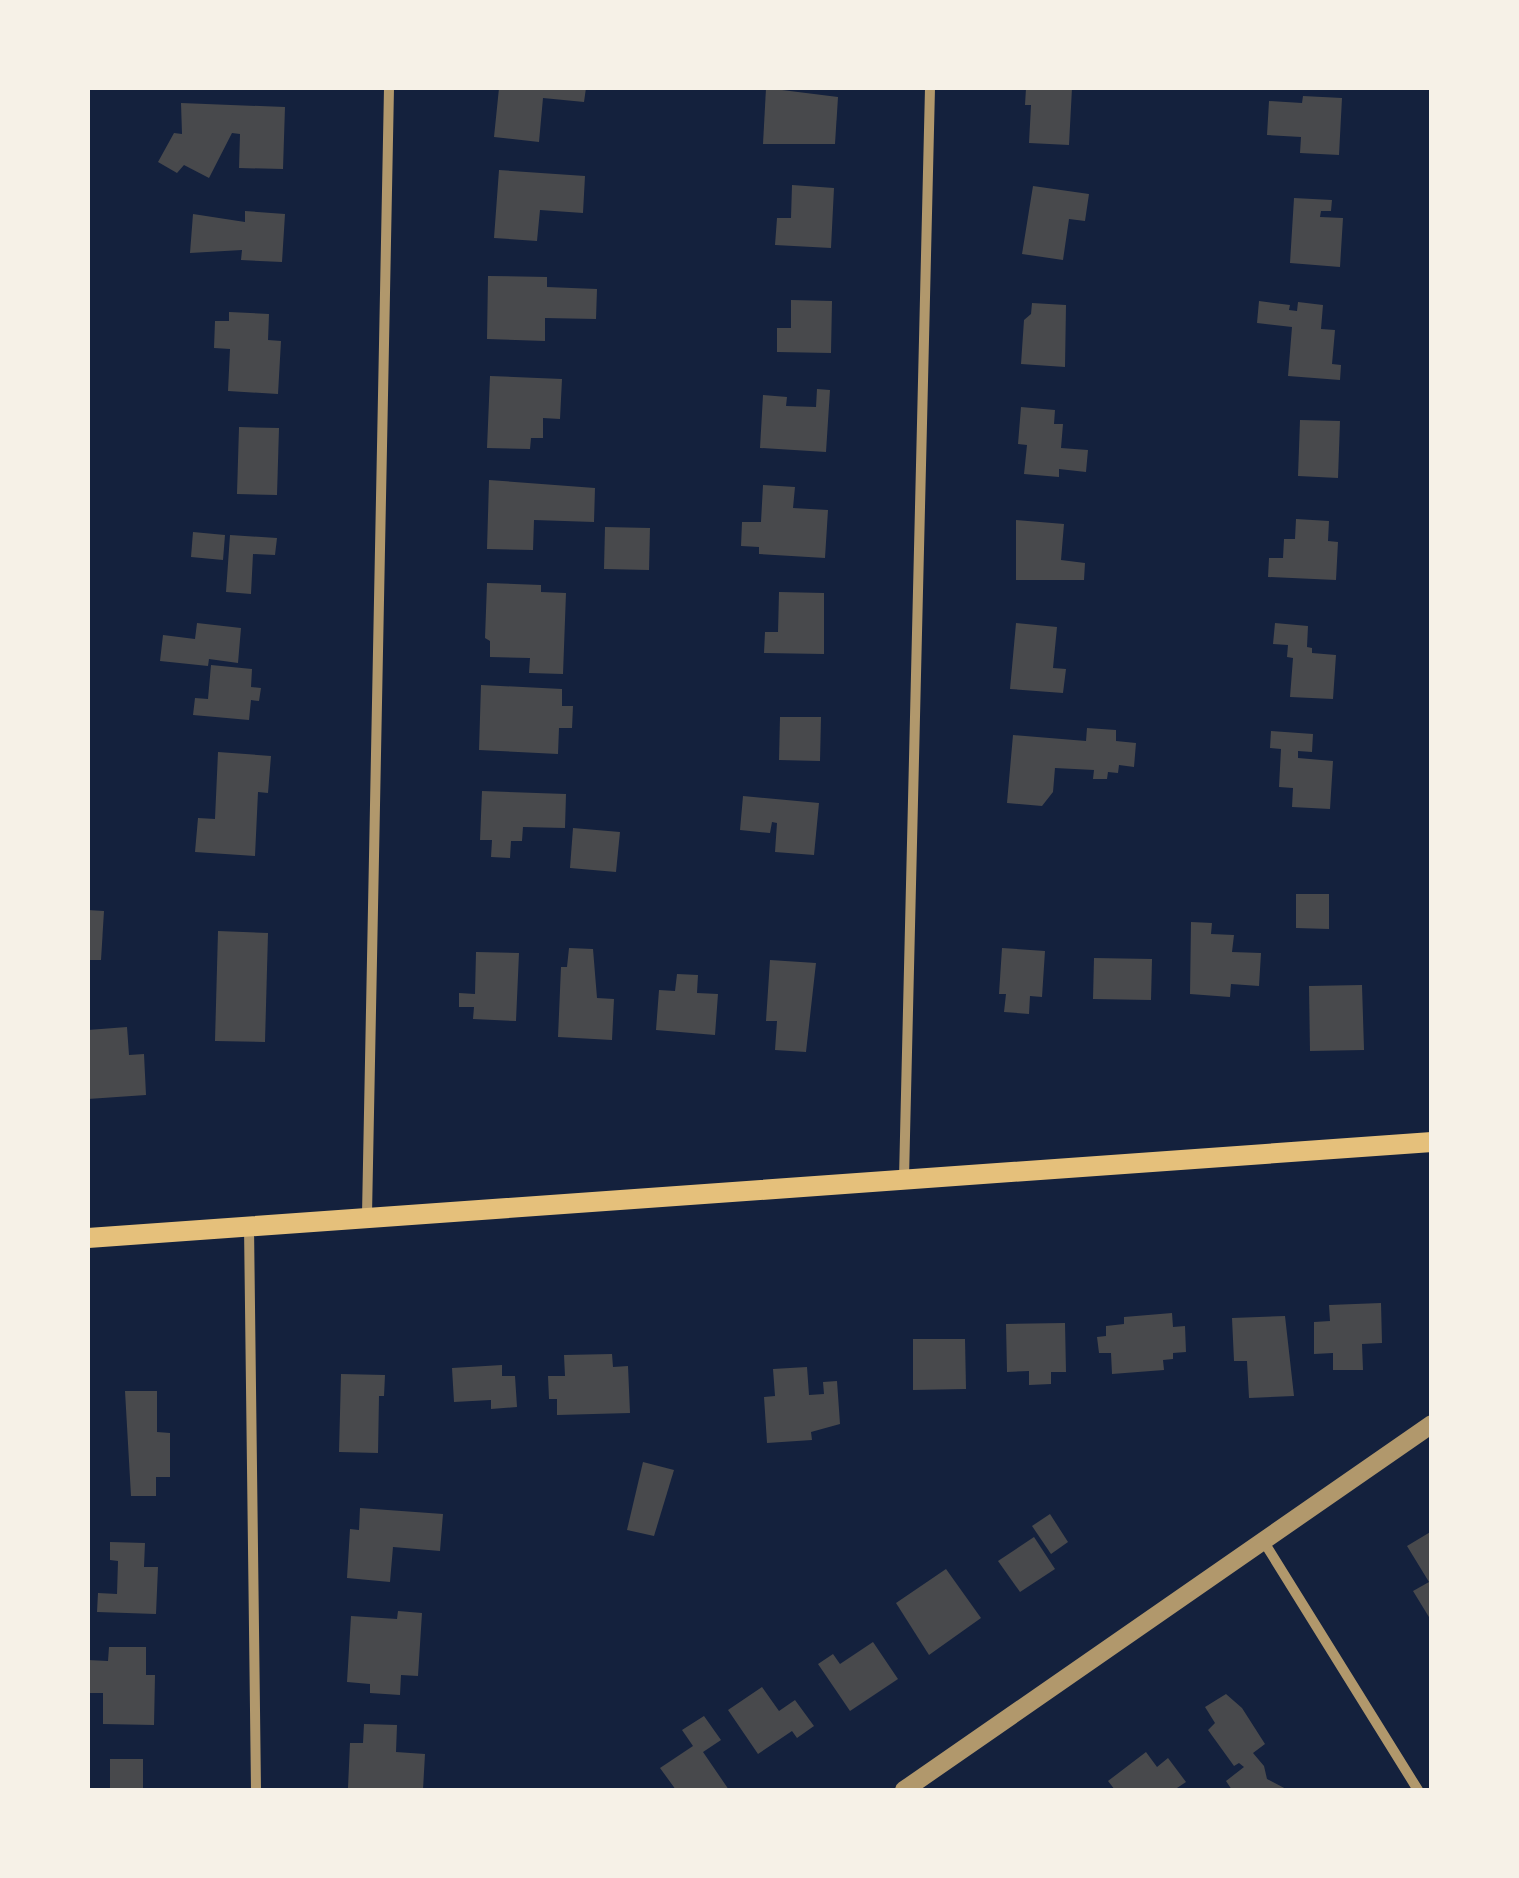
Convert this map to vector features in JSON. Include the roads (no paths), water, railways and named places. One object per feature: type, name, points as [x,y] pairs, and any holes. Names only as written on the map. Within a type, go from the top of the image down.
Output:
[{"type":"main road","points":[[88,1238],[1432,1142]]},
{"type":"street","points":[[367,1216],[390,88]]},
{"type":"street","points":[[904,1178],[930,88]]},
{"type":"street","points":[[249,1225],[256,1790]]},
{"type":"street","points":[[904,1790],[1432,1424]]},
{"type":"street","points":[[1264,1542],[1418,1790]]}]
